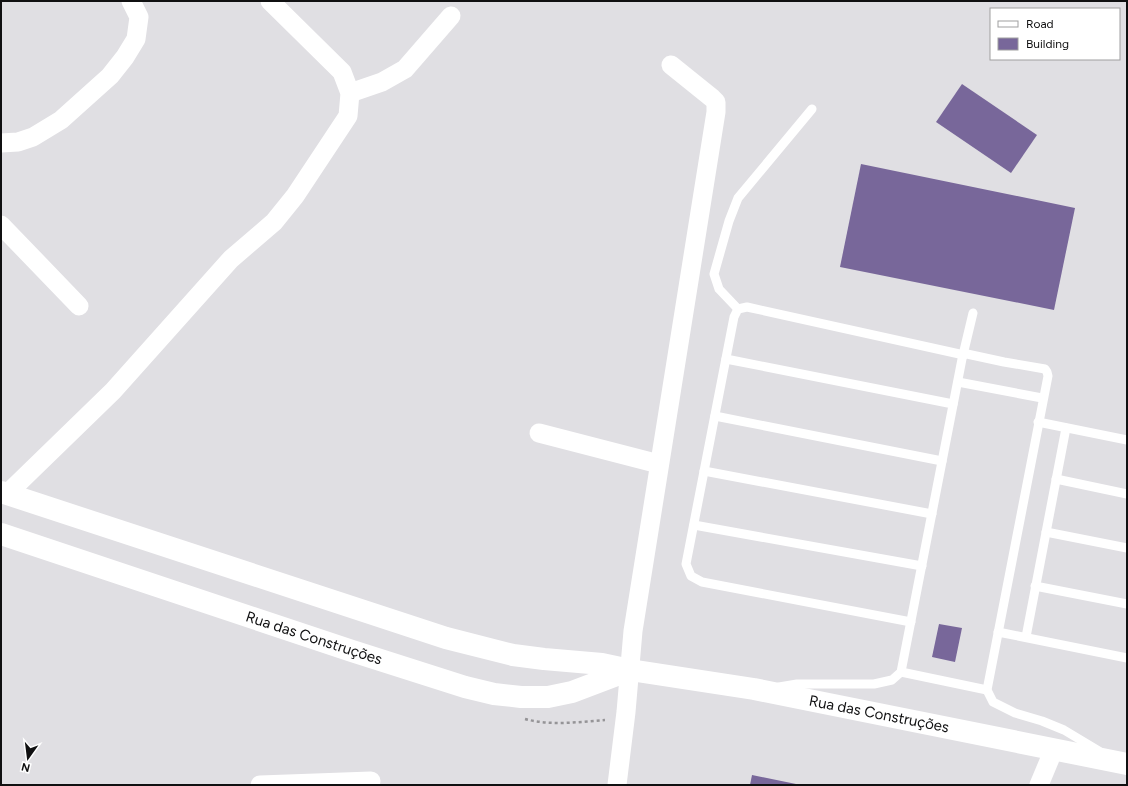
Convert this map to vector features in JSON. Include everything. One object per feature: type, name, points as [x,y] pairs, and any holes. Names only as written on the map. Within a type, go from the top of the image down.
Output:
[{"type":"street","points":[[1,143],[18,142],[33,137],[61,120],[110,76],[125,57],[136,39],[139,18],[131,1]]},
{"type":"street","points":[[4,493],[112,391],[231,259],[274,222],[295,196],[348,116],[350,93],[342,72],[270,1]]},
{"type":"street","points":[[350,93],[382,82],[404,69],[451,16]]},
{"type":"street","points":[[616,785],[626,719],[633,631],[716,112],[716,102],[671,65]]},
{"type":"street","points":[[1,225],[80,306]]},
{"type":"street","points":[[539,433],[659,464]]},
{"type":"street","name":"Rua das Construções","points":[[4,493],[459,641],[514,655],[602,664],[630,670],[754,689],[1123,763]]},
{"type":"street","name":"Rua das Construções","points":[[1,534],[352,651],[465,687],[494,694],[521,698],[548,697],[572,692],[630,670]]},
{"type":"street","points":[[1039,785],[1054,749]]},
{"type":"street","points":[[260,785],[371,781]]},
{"type":"lane","points":[[812,110],[738,198],[729,221],[714,274],[719,289],[738,308],[747,308],[964,355],[967,354],[1045,369],[1048,376],[1042,398],[987,690],[993,702],[1015,713],[1042,721],[1064,730],[1123,763]]},
{"type":"lane","points":[[738,308],[734,317],[686,564],[691,576],[702,582],[911,622]]},
{"type":"lane","points":[[754,689],[776,688],[797,684],[874,684],[892,680],[901,672],[953,404],[973,313]]},
{"type":"lane","points":[[726,359],[953,404]]},
{"type":"lane","points":[[958,382],[1042,398]]},
{"type":"lane","points":[[715,416],[942,461]]},
{"type":"lane","points":[[1038,422],[1127,440]]},
{"type":"lane","points":[[1026,637],[1066,428]]},
{"type":"lane","points":[[704,471],[932,514]]},
{"type":"lane","points":[[1056,479],[1127,494]]},
{"type":"lane","points":[[694,525],[922,566]]},
{"type":"lane","points":[[1046,532],[1127,548]]},
{"type":"lane","points":[[1036,586],[1127,604]]},
{"type":"lane","points":[[998,632],[1127,658]]},
{"type":"lane","points":[[901,672],[987,690]]},
{"type":"building","points":[[962,84],[1037,135],[1011,173],[936,122]]},
{"type":"building","points":[[861,164],[1075,208],[1054,310],[840,267]]},
{"type":"building","points":[[939,624],[962,628],[955,662],[932,657]]},
{"type":"building","points":[[752,775],[796,784],[796,785],[750,785]]}]
